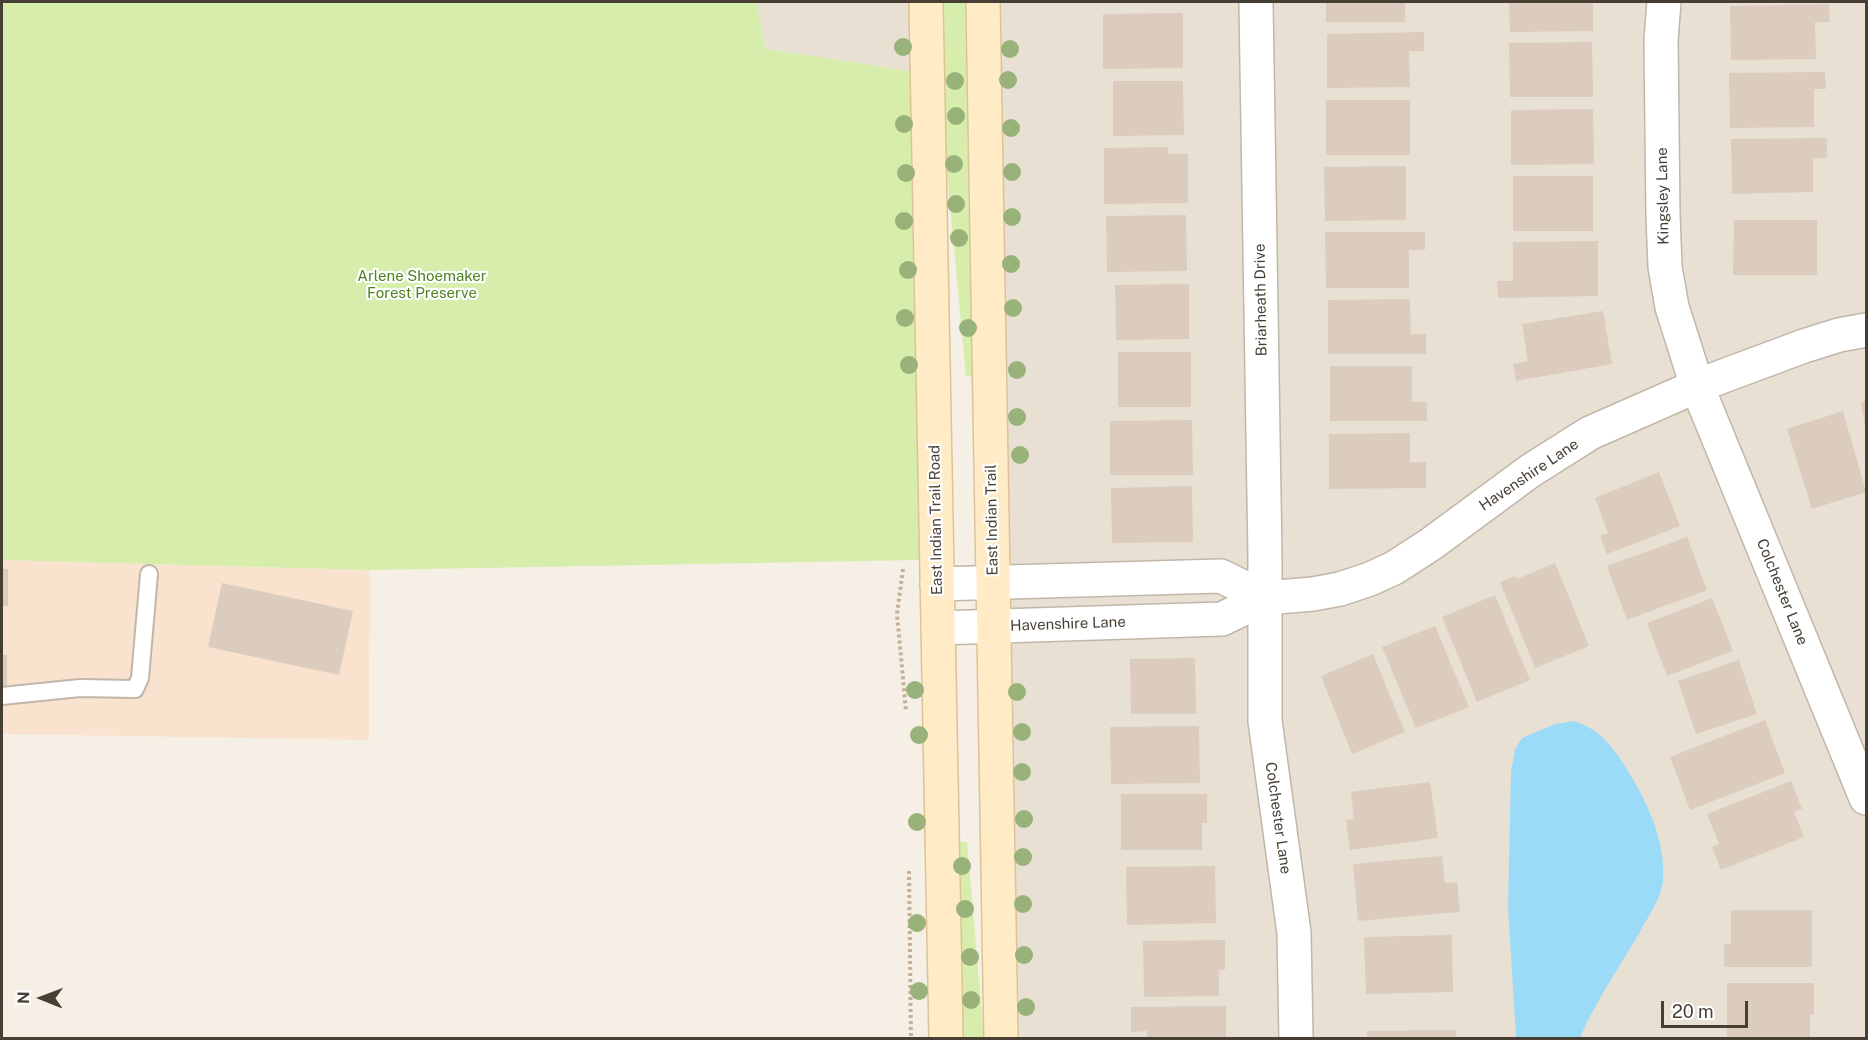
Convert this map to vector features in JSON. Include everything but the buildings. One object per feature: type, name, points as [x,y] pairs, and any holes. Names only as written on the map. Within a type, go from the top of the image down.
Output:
[{"type":"main road","name":"East Indian Trail Road","points":[[926,2],[946,1038]]},
{"type":"main road","name":"East Indian Trail","points":[[983,2],[1001,1038]]},
{"type":"street","name":"Briarheath Drive","points":[[1256,2],[1265,598]]},
{"type":"street","name":"Kingsley Lane","points":[[1664,2],[1661,40],[1665,267],[1672,307],[1697,386]]},
{"type":"street","name":"Havenshire Lane","points":[[938,628],[1222,619],[1265,598],[1340,589],[1394,568],[1557,453],[1590,434],[1697,386],[1804,346],[1839,335],[1866,330]]},
{"type":"street","name":"Colchester Lane","points":[[1697,386],[1866,798]]},
{"type":"street","points":[[937,584],[1221,576],[1265,598]]},
{"type":"street","name":"Colchester Lane","points":[[1265,598],[1264,721],[1294,933],[1296,1038]]},
{"type":"lane","points":[[2,696],[80,688],[135,688],[140,678],[149,574]]},
{"type":"shaded area","points":[[756,2],[909,2],[910,71],[766,49]]},
{"type":"shaded area","points":[[999,2],[1866,2],[1866,1038],[1018,1038]]},
{"type":"shaded area","points":[[2,560],[370,570],[369,740],[2,734]]},
{"type":"green space","name":"Arlene Shoemaker Forest Preserve","points":[[2,2],[756,2],[766,49],[910,71],[920,560],[370,570],[2,560]]},
{"type":"green space","points":[[944,2],[965,2],[972,376],[966,376],[946,162]]},
{"type":"green space","points":[[959,842],[967,842],[984,1038],[962,1038]]},
{"type":"water","points":[[1573,721],[1592,729],[1607,742],[1638,787],[1659,839],[1663,867],[1662,886],[1651,912],[1601,997],[1580,1038],[1516,1038],[1508,906],[1511,772],[1515,749],[1522,738],[1555,724]]}]
